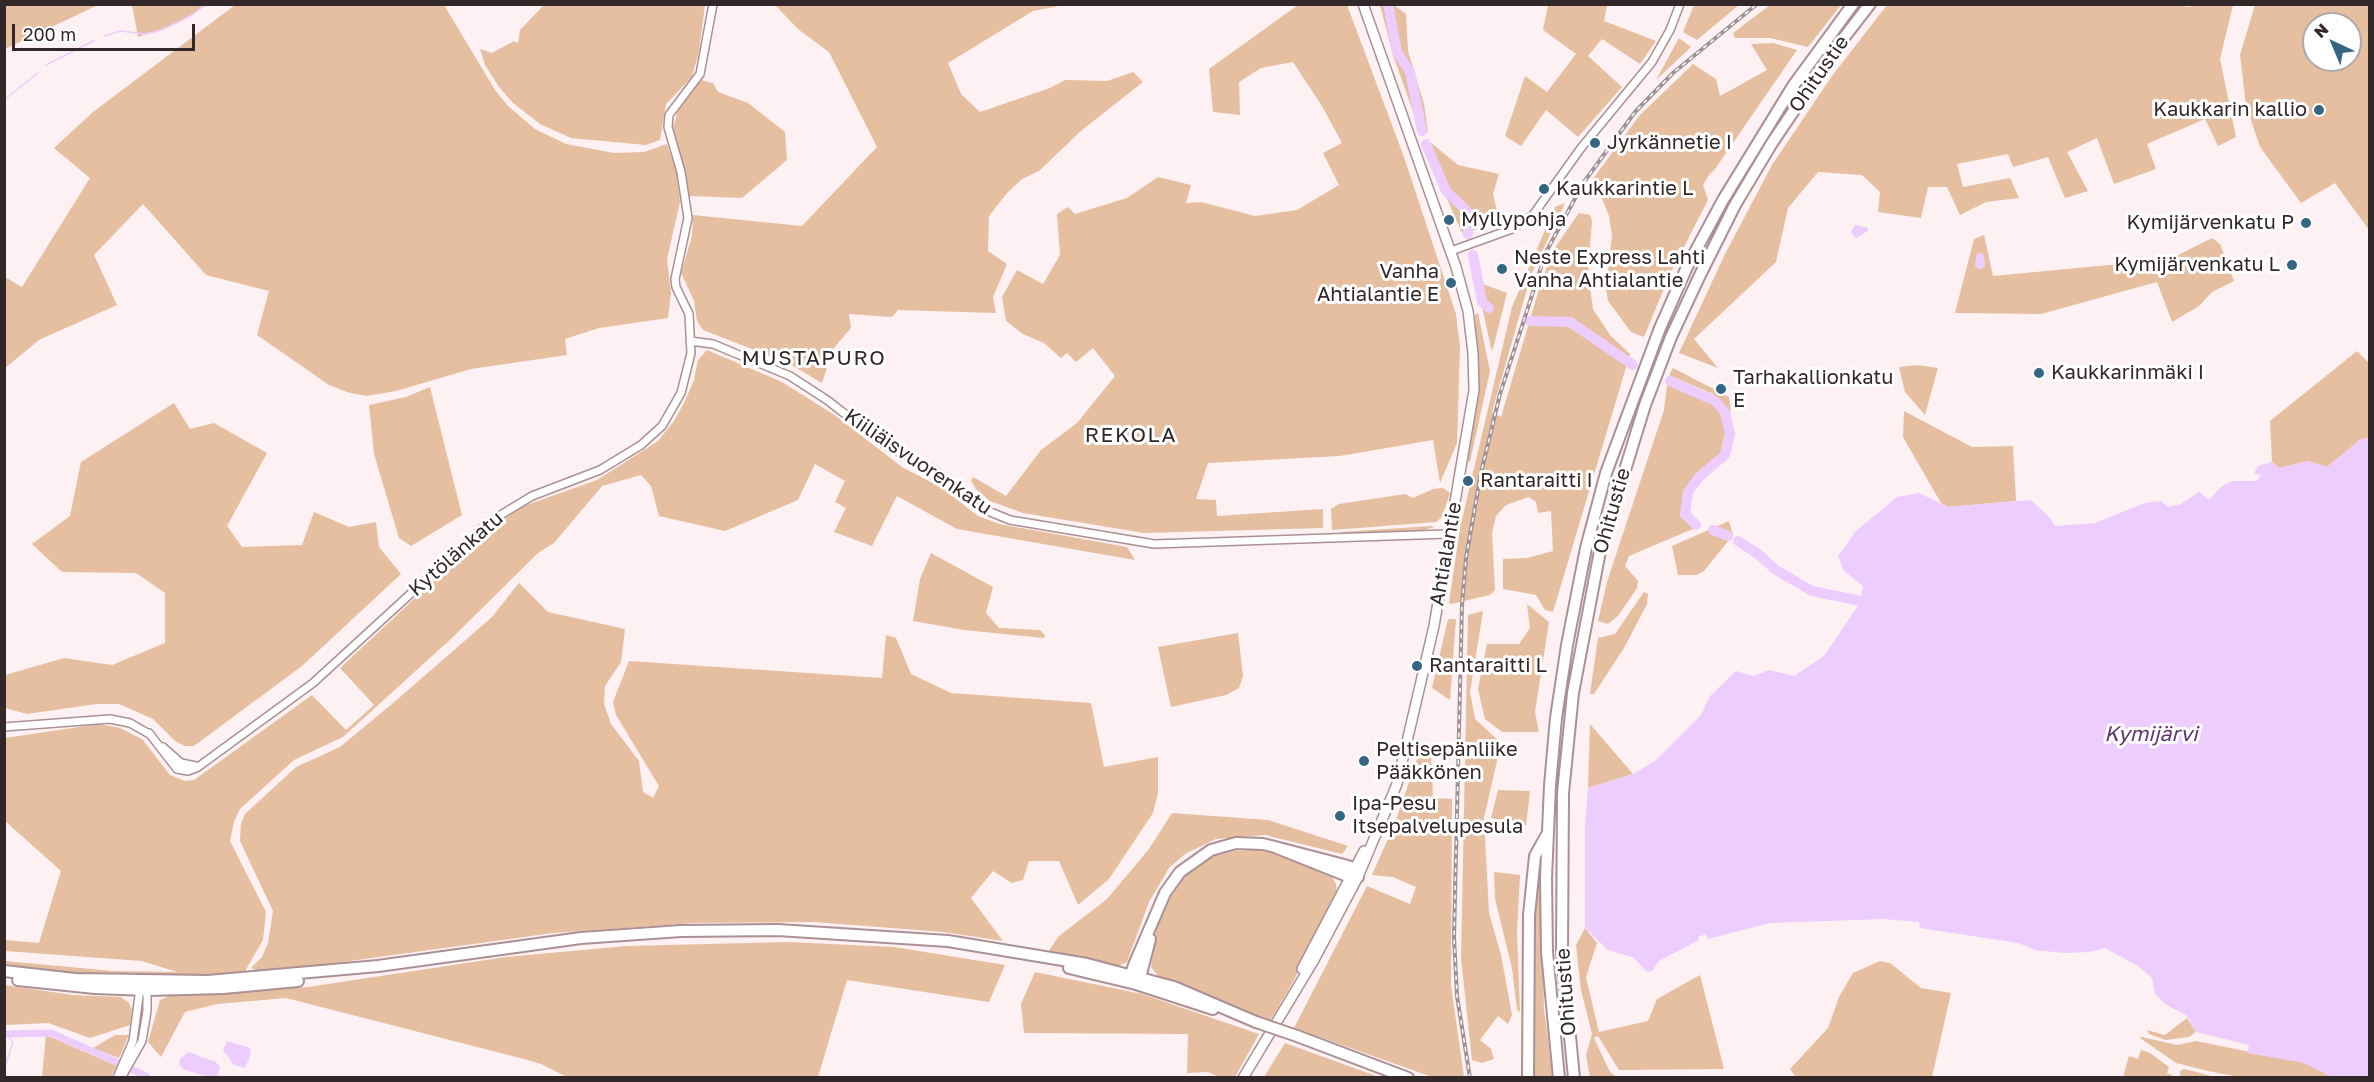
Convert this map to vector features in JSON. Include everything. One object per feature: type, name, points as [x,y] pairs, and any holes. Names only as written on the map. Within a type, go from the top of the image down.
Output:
[{"type":"highway","name":"Ohitustie","points":[[1559,1077],[1547,952],[1548,833],[1556,718],[1567,645],[1586,548],[1606,473],[1632,398],[1687,267],[1723,200],[1787,95],[1853,4]]},
{"type":"highway","name":"Ohitustie","points":[[1574,1077],[1562,953],[1563,793],[1579,659],[1603,541],[1645,405],[1671,338],[1701,273],[1735,205],[1772,143],[1836,48],[1870,4]]},
{"type":"highway","points":[[1527,1077],[1529,915],[1535,856],[1548,833]]},
{"type":"highway","points":[[1136,979],[1159,907],[1180,872],[1211,850],[1236,843],[1275,847],[1354,874]]},
{"type":"highway","points":[[4,978],[95,988],[144,987],[378,966],[538,942],[646,933],[778,930],[889,937],[982,946],[1136,979],[1408,1077]]},
{"type":"highway","points":[[4,971],[144,987]]},
{"type":"main road","name":"Ahtialantie","points":[[1243,1077],[1314,960],[1389,806],[1403,760],[1434,626],[1474,390],[1473,353],[1468,311],[1451,251],[1363,4]]},
{"type":"street","name":"Kytölänkatu","points":[[4,727],[110,719],[130,723],[148,734],[182,771],[194,769],[313,683],[495,517],[532,496],[600,470],[653,435],[670,415],[681,393],[689,365],[688,314],[678,294],[675,279],[688,218],[685,192],[669,121],[676,103],[700,74],[712,4]]},
{"type":"street","points":[[1451,251],[1512,229],[1533,215],[1581,148],[1652,62],[1670,30],[1680,4]]},
{"type":"street","name":"Kiiliäisvuorenkatu","points":[[690,340],[713,344],[790,376],[821,395],[885,445],[934,470],[988,511],[1010,520],[1154,544],[1448,534]]},
{"type":"street","points":[[119,1077],[133,1041],[144,987]]},
{"type":"shaded area","points":[[5,4],[98,4],[98,5],[5,49]]},
{"type":"shaded area","points":[[132,4],[207,5],[176,24],[138,37]]},
{"type":"shaded area","points":[[1694,4],[1739,5],[1697,40],[1683,32]]},
{"type":"shaded area","points":[[235,5],[444,5],[495,90],[508,106],[535,129],[566,144],[614,153],[644,152],[667,144],[677,174],[680,202],[667,259],[671,293],[668,318],[599,328],[565,339],[567,355],[471,369],[396,391],[367,396],[350,393],[329,385],[257,335],[269,291],[206,275],[143,204],[94,255],[117,305],[39,340],[5,368],[5,277],[22,287],[90,178],[54,148],[93,112]]},
{"type":"shaded area","points":[[544,5],[705,5],[699,51],[692,77],[666,104],[660,140],[646,145],[571,138],[540,124],[513,103],[499,87],[485,65],[480,49],[492,53],[514,41],[518,43],[520,30]]},
{"type":"shaded area","points":[[775,5],[1064,5],[1033,11],[948,63],[961,94],[980,112],[1050,88],[1065,80],[1107,81],[1133,72],[1143,82],[1082,130],[1039,171],[1022,179],[1007,193],[989,216],[988,251],[1007,264],[993,297],[996,313],[898,310],[892,317],[849,314],[851,328],[833,349],[822,383],[788,363],[703,330],[697,321],[694,301],[681,273],[692,236],[693,215],[802,226],[877,147],[829,52],[799,30]]},
{"type":"shaded area","points":[[1298,5],[1347,5],[1404,157],[1456,314],[1460,347],[1457,443],[1440,483],[1433,440],[1340,456],[1208,463],[1196,499],[1216,500],[1217,516],[1323,509],[1323,528],[1144,533],[1023,513],[990,501],[976,489],[971,481],[973,477],[1006,496],[1041,450],[1077,423],[1115,376],[1093,348],[1076,362],[1067,353],[1061,358],[1044,343],[1023,334],[1006,321],[1002,297],[1017,270],[1043,284],[1060,255],[1057,214],[1068,207],[1075,214],[1127,198],[1158,177],[1191,185],[1186,203],[1201,202],[1255,216],[1297,210],[1339,185],[1323,153],[1342,143],[1322,106],[1293,62],[1261,68],[1239,82],[1240,115],[1213,112],[1209,69]]},
{"type":"shaded area","points":[[1380,5],[1394,5],[1406,14],[1408,51],[1424,104],[1428,132],[1421,134],[1393,55]]},
{"type":"shaded area","points":[[1548,5],[1607,5],[1604,21],[1656,41],[1640,64],[1602,39],[1588,56],[1622,87],[1578,137],[1546,110],[1521,146],[1505,136],[1525,76],[1547,92],[1576,54],[1543,30]]},
{"type":"shaded area","points":[[1770,5],[1841,5],[1808,47],[1770,38],[1735,38],[1733,33]]},
{"type":"shaded area","points":[[1887,5],[2170,5],[2190,7],[2233,5],[2220,59],[2236,137],[2218,146],[2205,119],[2147,144],[2156,169],[2114,184],[2097,138],[2067,152],[2088,191],[2065,198],[2048,157],[2013,167],[2008,154],[1957,164],[1963,187],[2010,178],[2019,198],[1986,202],[1960,215],[1947,187],[1928,187],[1921,218],[1878,212],[1880,192],[1862,175],[1818,172],[1788,208],[1776,262],[1694,339],[1718,368],[1679,353],[1725,254],[1772,165],[1832,76]]},
{"type":"shaded area","points":[[2255,5],[2369,5],[2369,230],[2335,183],[2301,203],[2260,147],[2246,105],[2240,55]]},
{"type":"shaded area","points":[[1679,38],[1691,47],[1656,80]]},
{"type":"shaded area","points":[[1773,43],[1797,50],[1703,185],[1708,200],[1670,274],[1644,337],[1631,332],[1608,301],[1606,288],[1612,235],[1609,216],[1601,196],[1590,183],[1639,116],[1693,64],[1716,79],[1720,96],[1767,70],[1751,44]]},
{"type":"shaded area","points":[[701,80],[713,83],[718,92],[748,103],[785,132],[787,160],[742,198],[689,196],[672,132],[679,106]]},
{"type":"shaded area","points":[[1430,142],[1458,165],[1499,174],[1493,194],[1500,223],[1462,233],[1424,146]]},
{"type":"shaded area","points":[[1565,203],[1531,275],[1492,412],[1501,417],[1542,279],[1554,249],[1579,213],[1590,215],[1592,221],[1588,274],[1593,309],[1610,335],[1630,354],[1553,612],[1545,610],[1536,595],[1503,589],[1503,559],[1527,558],[1553,551],[1551,511],[1538,513],[1536,502],[1529,497],[1506,505],[1496,516],[1492,533],[1495,590],[1490,595],[1451,604],[1449,603],[1460,528],[1512,307],[1555,207]]},
{"type":"shaded area","points":[[1984,235],[1993,276],[2120,264],[2149,270],[2212,238],[2220,244],[2234,281],[2212,292],[2199,306],[2172,322],[2157,282],[2041,314],[1955,313],[1974,239]]},
{"type":"shaded area","points":[[1483,284],[1507,293],[1492,352],[1482,307]]},
{"type":"shaded area","points":[[1478,313],[1490,371],[1470,462],[1467,461],[1478,381],[1475,315]]},
{"type":"shaded area","points":[[707,350],[782,382],[833,414],[902,467],[942,488],[978,516],[999,524],[1127,547],[1135,560],[957,529],[897,496],[872,546],[834,532],[846,508],[835,502],[845,481],[815,464],[798,500],[725,531],[659,516],[651,486],[641,475],[602,486],[554,543],[538,553],[453,637],[343,737],[294,760],[240,809],[234,822],[230,841],[266,912],[263,940],[244,973],[165,976],[73,975],[5,967],[5,961],[113,971],[177,972],[142,961],[5,951],[5,940],[39,943],[61,871],[5,821],[5,738],[99,724],[120,728],[142,739],[170,775],[185,781],[194,780],[312,695],[346,730],[374,705],[340,668],[485,533],[521,507],[597,480],[658,441],[674,421],[685,401],[694,380],[698,360]]},
{"type":"shaded area","points":[[2357,351],[2369,363],[2369,438],[2361,439],[2327,467],[2308,461],[2279,468],[2272,462],[2270,421]]},
{"type":"shaded area","points":[[1917,365],[1938,368],[1925,415],[1905,392],[1899,367]]},
{"type":"shaded area","points":[[1673,368],[1729,397],[1731,412],[1713,394],[1669,375]]},
{"type":"shaded area","points":[[1667,385],[1714,405],[1722,415],[1725,433],[1720,454],[1696,473],[1685,491],[1680,516],[1695,528],[1629,556],[1625,566],[1638,581],[1637,588],[1618,616],[1608,624],[1598,621],[1607,582],[1664,410]]},
{"type":"shaded area","points":[[430,387],[462,515],[411,546],[399,538],[374,454],[369,405],[406,397]]},
{"type":"shaded area","points":[[174,403],[190,429],[214,423],[267,453],[227,526],[242,547],[302,545],[314,512],[349,527],[376,522],[379,547],[401,574],[302,666],[194,746],[185,746],[175,741],[153,719],[119,704],[96,704],[27,714],[5,708],[5,675],[64,658],[112,665],[165,643],[165,593],[136,573],[62,572],[32,544],[70,516],[81,462]]},
{"type":"shaded area","points":[[1904,411],[1972,447],[2013,446],[2016,501],[1948,507],[1941,503],[1903,437]]},
{"type":"shaded area","points":[[1443,488],[1450,493],[1442,517],[1436,522],[1332,530],[1331,509],[1339,504],[1405,494],[1413,498],[1433,489]]},
{"type":"shaded area","points":[[1729,521],[1733,535],[1704,571],[1697,575],[1678,575],[1672,546]]},
{"type":"shaded area","points":[[1434,527],[1425,530],[1340,536],[1341,532]]},
{"type":"shaded area","points":[[931,553],[993,587],[986,613],[999,628],[1040,630],[1045,635],[1044,638],[964,630],[913,621],[920,579]]},
{"type":"shaded area","points":[[519,583],[548,612],[625,629],[621,662],[605,686],[604,704],[611,724],[639,761],[643,792],[653,798],[659,786],[616,715],[613,702],[629,661],[882,678],[886,635],[896,638],[911,674],[951,693],[1091,703],[1104,767],[1158,757],[1158,793],[1153,813],[1109,879],[1078,905],[1059,861],[1029,861],[1023,880],[1012,883],[993,871],[971,898],[1003,941],[943,932],[814,922],[696,923],[553,933],[263,973],[251,968],[262,957],[268,943],[273,911],[240,841],[241,823],[245,814],[296,767],[340,747],[399,698],[492,617]]},
{"type":"shaded area","points":[[1644,592],[1648,594],[1647,604],[1624,648],[1594,694],[1590,694],[1598,638],[1615,634]]},
{"type":"shaded area","points":[[1527,604],[1549,622],[1535,712],[1539,732],[1502,732],[1485,719],[1478,689],[1487,644],[1519,644],[1530,628]]},
{"type":"shaded area","points":[[1483,611],[1470,692],[1475,719],[1501,743],[1484,818],[1489,913],[1501,955],[1512,1015],[1508,1024],[1498,1016],[1480,1040],[1491,1049],[1494,1059],[1482,1063],[1472,1060],[1461,958],[1468,615]]},
{"type":"shaded area","points":[[1448,619],[1456,619],[1450,700],[1432,688]]},
{"type":"shaded area","points":[[1238,633],[1243,676],[1239,688],[1226,695],[1171,707],[1158,647]]},
{"type":"shaded area","points":[[1590,724],[1633,774],[1588,788]]},
{"type":"shaded area","points":[[1419,753],[1431,756],[1433,798],[1452,799],[1451,985],[1464,1077],[1432,1077],[1294,1028],[1367,886],[1410,904],[1416,887],[1393,877],[1372,875],[1395,823]]},
{"type":"shaded area","points":[[1498,790],[1530,791],[1526,826],[1491,818]]},
{"type":"shaded area","points":[[1172,813],[1268,820],[1348,846],[1342,854],[1265,835],[1216,839],[1185,854],[1169,868],[1149,902],[1127,962],[1119,966],[1046,955],[1059,936],[1107,899],[1149,849]]},
{"type":"shaded area","points":[[1254,850],[1274,853],[1332,877],[1337,893],[1293,982],[1270,1021],[1158,976],[1151,967],[1156,930],[1171,897],[1183,879],[1207,858],[1235,851]]},
{"type":"shaded area","points":[[1540,857],[1544,1009],[1553,1077],[1534,1078],[1531,935]]},
{"type":"shaded area","points":[[1494,872],[1520,875],[1517,932],[1520,1012],[1517,1010],[1512,968],[1495,899]]},
{"type":"shaded area","points":[[1585,928],[1597,943],[1586,977],[1599,1032],[1648,1021],[1657,999],[1700,975],[1724,1069],[1619,1070],[1598,1036],[1594,1038],[1610,1072],[1617,1077],[1590,1077],[1586,1055],[1592,1034],[1581,990],[1576,945]]},
{"type":"shaded area","points":[[789,942],[894,947],[1005,965],[989,1002],[847,980],[818,1077],[567,1077],[541,1064],[524,1059],[286,998],[217,1004],[185,1012],[161,1057],[148,1042],[160,1000],[169,996],[308,987],[506,957],[626,946]]},
{"type":"shaded area","points":[[1880,961],[1890,963],[1921,988],[1951,993],[1932,1077],[1796,1077],[1790,1069],[1828,1028],[1839,997],[1853,973]]},
{"type":"shaded area","points":[[1035,972],[1142,994],[1259,1034],[1235,1077],[1222,1078],[1208,1072],[1187,1073],[1188,1034],[1024,1033],[1021,1004]]},
{"type":"shaded area","points":[[4,985],[73,995],[121,997],[129,1003],[132,1010],[130,1025],[90,1038],[48,1023],[5,1025]]},
{"type":"shaded area","points":[[2187,1018],[2196,1032],[2189,1037],[2166,1040],[2149,1034],[2147,1030],[2165,1035]]},
{"type":"shaded area","points":[[46,1035],[117,1066],[111,1077],[42,1077]]},
{"type":"shaded area","points":[[115,1035],[129,1035],[119,1058],[93,1048]]},
{"type":"shaded area","points":[[2140,1038],[2177,1045],[2196,1041],[2305,1063],[2332,1077],[2239,1077],[2208,1071],[2176,1063]]},
{"type":"shaded area","points":[[1285,1043],[1379,1077],[1264,1077]]},
{"type":"shaded area","points":[[2141,1050],[2150,1053],[2169,1067],[2167,1073],[2176,1077],[2123,1077],[2129,1056],[2138,1059]]},
{"type":"shaded area","points":[[2184,1069],[2214,1077],[2180,1077],[2180,1071]]},
{"type":"water","points":[[1855,225],[1868,228],[1868,231],[1856,238],[1851,232]]},
{"type":"water","points":[[1979,252],[1984,255],[1985,266],[1980,270],[1975,267],[1976,256]]},
{"type":"water","name":"Kymijärvi","points":[[2369,438],[2369,1077],[2332,1077],[2304,1063],[2247,1053],[2249,1045],[2196,1032],[2187,1016],[2165,1004],[2155,994],[2152,978],[2138,966],[2105,948],[2089,952],[2064,953],[2035,950],[2018,943],[1920,928],[1919,922],[1883,919],[1770,923],[1708,939],[1706,934],[1698,937],[1699,940],[1659,961],[1652,971],[1647,972],[1634,958],[1608,950],[1585,928],[1585,825],[1588,788],[1633,774],[1655,761],[1701,715],[1710,696],[1736,671],[1754,676],[1769,670],[1794,676],[1824,656],[1861,601],[1863,586],[1844,571],[1838,556],[1856,531],[1897,497],[1919,493],[1948,507],[2031,500],[2055,526],[2095,523],[2145,503],[2161,501],[2168,507],[2181,504],[2199,492],[2209,500],[2221,487],[2232,481],[2256,481],[2261,476],[2254,473],[2258,466],[2272,462],[2279,468],[2308,461],[2327,467],[2361,439]]},
{"type":"water","points":[[227,1041],[250,1048],[251,1054],[245,1068],[234,1065],[223,1050]]},
{"type":"water","points":[[188,1052],[216,1062],[220,1067],[217,1077],[207,1077],[183,1069],[179,1064],[180,1059]]},
{"type":"waterway","points":[[104,36],[121,31],[145,34],[162,30],[192,15],[205,4]]},
{"type":"waterway","points":[[1388,4],[1397,52],[1410,72],[1422,131]]},
{"type":"waterway","points":[[46,65],[95,40]]},
{"type":"waterway","points":[[4,100],[39,72]]},
{"type":"waterway","points":[[1426,144],[1446,191],[1468,212],[1468,234]]},
{"type":"waterway","points":[[1473,255],[1482,302],[1489,308]]},
{"type":"waterway","points":[[1530,321],[1570,322],[1633,365]]},
{"type":"waterway","points":[[1670,381],[1715,401],[1725,412],[1730,434],[1725,455],[1700,476],[1688,492],[1685,514],[1696,525]]},
{"type":"waterway","points":[[1713,530],[1728,536]]},
{"type":"waterway","points":[[1738,541],[1776,570],[1812,591],[1861,601]]},
{"type":"waterway","points":[[4,1034],[51,1033],[117,1062]]},
{"type":"waterway","points":[[4,1070],[13,1042],[6,1034]]},
{"type":"waterway","points":[[133,1070],[146,1076]]},
{"type":"railway","points":[[1470,1078],[1457,996],[1454,937],[1462,605],[1466,558],[1481,473],[1500,394],[1546,252],[1584,182],[1635,112],[1673,73],[1757,4]]},
{"type":"place","name":"Kaukkarin kallio","points":[[2319,110]]},
{"type":"place","name":"Jyrkännetie I","points":[[1595,143]]},
{"type":"place","name":"Kaukkarintie L","points":[[1544,189]]},
{"type":"place","name":"Myllypohja","points":[[1449,220]]},
{"type":"place","name":"Kymijärvenkatu P","points":[[2306,223]]},
{"type":"place","name":"Kymijärvenkatu L","points":[[2292,265]]},
{"type":"place","name":"Neste Express Lahti Vanha Ahtialantie","points":[[1502,269]]},
{"type":"place","name":"Vanha Ahtialantie E","points":[[1451,283]]},
{"type":"place","name":"Kaukkarinmäki I","points":[[2039,373]]},
{"type":"place","name":"Tarhakallionkatu E","points":[[1721,389]]},
{"type":"place","name":"Rantaraitti I","points":[[1468,481]]},
{"type":"place","name":"Rantaraitti L","points":[[1417,666]]},
{"type":"place","name":"Peltisepänliike Pääkkönen","points":[[1364,761]]},
{"type":"place","name":"Ipa-Pesu Itsepalvelupesula","points":[[1340,816]]},
{"type":"district","name":"MUSTAPURO","points":[[814,358]]},
{"type":"district","name":"REKOLA","points":[[1131,435]]}]
